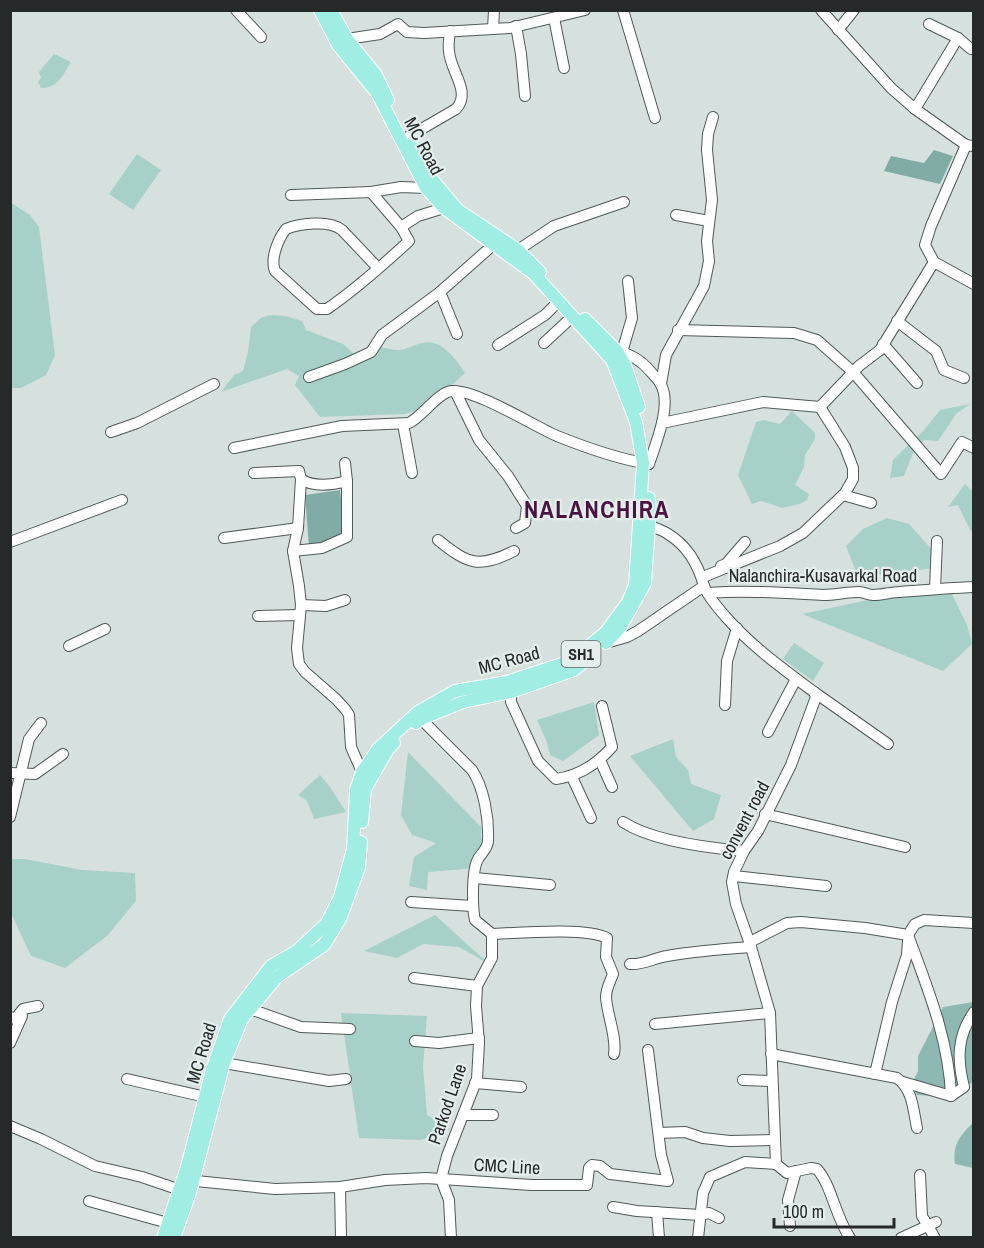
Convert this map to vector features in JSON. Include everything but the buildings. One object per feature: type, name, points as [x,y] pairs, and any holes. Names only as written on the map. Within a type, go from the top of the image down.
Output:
[{"type":"main road","name":"MC Road","points":[[320,10],[376,93],[426,183],[444,208],[534,274],[612,360],[636,422],[646,464]]},
{"type":"main road","name":"MC Road","points":[[163,1238],[186,1186],[224,1063],[242,1018],[277,977],[324,945],[340,919],[359,868],[365,789],[388,749],[421,719],[463,702],[511,692],[574,670],[620,628],[645,583],[646,464],[649,450],[640,409],[619,351],[518,250],[458,210],[426,183],[376,75],[343,42],[331,10]]},
{"type":"main road","name":"MC Road","points":[[174,1238],[212,1070],[230,1019],[271,966],[297,951],[327,923],[340,897],[353,849],[356,790],[362,772],[378,749],[396,731],[418,712],[455,691],[507,682],[570,661],[599,639],[628,602],[635,585],[645,524]]},
{"type":"street","points":[[236,10],[261,37]]},
{"type":"street","points":[[493,28],[494,10]]},
{"type":"street","points":[[343,42],[380,34],[398,24],[407,32],[450,32],[516,26],[585,10]]},
{"type":"street","points":[[623,10],[655,118]]},
{"type":"street","points":[[821,10],[891,88],[915,109],[970,146],[931,226],[925,245],[934,262],[974,284]]},
{"type":"street","points":[[838,30],[854,10]]},
{"type":"street","points":[[554,18],[564,68]]},
{"type":"street","points":[[929,24],[958,38],[971,49]]},
{"type":"street","points":[[516,26],[522,54],[525,96]]},
{"type":"street","points":[[406,138],[461,104],[462,91],[448,52],[450,32]]},
{"type":"street","points":[[915,109],[958,38]]},
{"type":"street","points":[[234,448],[342,426],[409,423],[418,419],[446,392],[455,391],[488,401],[556,435],[605,454],[646,464],[662,423],[665,399],[662,384],[666,355],[704,286],[709,261],[706,241],[712,200],[707,150],[708,134],[713,117]]},
{"type":"street","points":[[291,195],[371,192],[426,183]]},
{"type":"street","points":[[371,192],[401,227],[409,241],[378,268],[327,309],[317,309],[275,271],[273,262],[286,229],[293,226],[329,224],[342,230],[378,268]]},
{"type":"street","points":[[518,250],[554,226],[624,202]]},
{"type":"street","points":[[401,227],[418,216],[444,208]]},
{"type":"street","points":[[676,215],[709,221]]},
{"type":"street","points":[[309,377],[371,352],[382,335],[440,292],[493,245]]},
{"type":"street","points":[[820,407],[853,372],[880,350],[934,262]]},
{"type":"street","points":[[628,281],[632,318],[619,351],[643,363],[662,384]]},
{"type":"street","points":[[440,292],[457,334]]},
{"type":"street","points":[[498,345],[545,315],[559,301]]},
{"type":"street","points":[[544,343],[573,316]]},
{"type":"street","points":[[897,321],[936,351],[944,370],[964,378]]},
{"type":"street","points":[[678,330],[794,333],[817,340],[853,372],[941,474],[963,442],[974,447]]},
{"type":"street","points":[[883,344],[917,383]]},
{"type":"street","points":[[111,432],[137,423],[214,384]]},
{"type":"street","points":[[455,391],[479,440],[508,476],[527,506],[525,523],[516,528]]},
{"type":"street","points":[[662,423],[763,402],[820,407]]},
{"type":"street","points":[[704,583],[802,533],[844,494],[853,479],[853,468],[845,447],[820,407]]},
{"type":"street","points":[[403,424],[412,473]]},
{"type":"street","points":[[293,551],[322,548],[347,537],[345,463]]},
{"type":"street","points":[[254,473],[299,471],[301,479],[298,528],[293,551],[300,586],[297,648],[299,664],[336,699],[349,715],[351,747],[362,772]]},
{"type":"street","points":[[301,479],[308,484],[334,484],[347,481]]},
{"type":"street","points":[[844,494],[871,503]]},
{"type":"street","points":[[10,542],[122,500]]},
{"type":"street","points":[[645,524],[666,532],[692,555],[704,583],[726,618],[737,628],[796,679],[888,744]]},
{"type":"street","points":[[224,538],[298,528]]},
{"type":"street","points":[[438,540],[465,560],[476,562],[491,561],[514,551]]},
{"type":"street","points":[[935,589],[937,541]]},
{"type":"street","points":[[606,643],[639,631],[704,583],[726,564],[745,542]]},
{"type":"street","name":"Nalanchira-Kusavarkal Road","points":[[704,583],[739,591],[770,594],[800,592],[824,595],[861,592],[871,595],[974,587]]},
{"type":"street","points":[[258,616],[326,606],[345,600]]},
{"type":"street","points":[[725,705],[727,661],[737,628]]},
{"type":"street","points":[[69,646],[105,629]]},
{"type":"street","points":[[768,732],[796,679]]},
{"type":"street","points":[[511,692],[511,702],[538,760],[556,779],[572,777],[600,760],[612,747],[602,706]]},
{"type":"street","name":"convent road","points":[[776,1164],[770,1013],[732,893],[734,876],[744,851],[758,831],[791,765],[815,701],[814,692]]},
{"type":"street","points":[[421,719],[472,770],[478,779],[486,815],[488,841],[477,861],[472,906],[475,920],[492,934],[596,933],[607,938],[606,957],[613,974],[606,999],[610,1010],[614,1054]]},
{"type":"street","points":[[10,817],[16,773],[30,739],[41,723]]},
{"type":"street","points":[[16,773],[35,774],[63,754]]},
{"type":"street","points":[[600,760],[612,787]]},
{"type":"street","points":[[572,777],[591,818]]},
{"type":"street","points":[[765,814],[905,847]]},
{"type":"street","points":[[623,822],[636,830],[686,843],[744,851]]},
{"type":"street","points":[[734,876],[826,886]]},
{"type":"street","points":[[475,878],[550,885]]},
{"type":"street","points":[[411,903],[472,906]]},
{"type":"street","points":[[875,1074],[892,1002],[907,956],[908,935],[915,924],[924,920],[974,923]]},
{"type":"street","points":[[630,963],[643,963],[663,957],[750,944],[787,923],[801,922],[908,935]]},
{"type":"street","name":"Parkod Lane","points":[[441,1179],[479,1066],[477,986],[492,958],[492,934]]},
{"type":"street","points":[[908,935],[935,1009],[950,1064],[951,1096]]},
{"type":"street","points":[[414,978],[477,986]]},
{"type":"street","points":[[10,1043],[16,1017],[15,1019],[23,1009],[38,1006]]},
{"type":"street","points":[[250,1009],[301,1027],[350,1029]]},
{"type":"street","points":[[951,1096],[964,1087],[960,1070],[961,1042],[964,1026],[974,1012]]},
{"type":"street","points":[[655,1024],[770,1013]]},
{"type":"street","points":[[415,1041],[439,1043],[479,1038]]},
{"type":"street","name":"CMC Line","points":[[10,1126],[95,1166],[186,1186],[340,1187],[385,1180],[441,1179],[521,1185],[587,1185],[589,1168],[592,1165],[600,1166],[610,1174],[668,1181],[661,1155],[648,1050]]},
{"type":"street","points":[[771,1054],[897,1078],[909,1091],[917,1128]]},
{"type":"street","points":[[224,1063],[329,1081],[346,1079]]},
{"type":"street","points":[[127,1079],[206,1097]]},
{"type":"street","points":[[743,1080],[772,1081]]},
{"type":"street","points":[[902,1082],[951,1096]]},
{"type":"street","points":[[475,1083],[521,1087]]},
{"type":"street","points":[[463,1116],[493,1115]]},
{"type":"street","points":[[659,1133],[685,1132],[703,1138],[730,1141],[775,1140]]},
{"type":"street","points":[[698,1238],[703,1193],[710,1177],[745,1162],[776,1164],[787,1173],[817,1169],[850,1238]]},
{"type":"street","points":[[789,1226],[788,1200],[796,1171]]},
{"type":"street","points":[[920,1175],[922,1216],[931,1224],[935,1238]]},
{"type":"street","points":[[441,1179],[449,1200],[451,1238]]},
{"type":"street","points":[[340,1187],[341,1238]]},
{"type":"street","points":[[89,1201],[168,1223]]},
{"type":"street","points":[[613,1207],[700,1215],[709,1213],[718,1218]]},
{"type":"street","points":[[657,1212],[659,1238]]},
{"type":"street","points":[[902,1238],[931,1224]]},
{"type":"green space","points":[[54,54],[71,62],[56,83],[41,88],[38,82],[41,78],[39,72]]},
{"type":"green space","points":[[137,154],[161,170],[133,210],[109,194]]},
{"type":"green space","points":[[10,202],[30,215],[39,227],[55,355],[46,375],[21,388],[11,388]]},
{"type":"green space","points":[[270,315],[286,316],[302,321],[306,330],[343,344],[354,354],[381,347],[399,350],[429,342],[447,351],[465,373],[428,407],[405,414],[320,417],[295,385],[299,376],[287,369],[221,392],[234,375],[243,371],[251,327],[261,318]]},
{"type":"green space","points":[[970,404],[956,414],[938,441],[924,440],[913,453],[904,476],[890,478],[893,460],[924,430],[940,410]]},
{"type":"green space","points":[[792,411],[815,433],[815,439],[805,455],[804,467],[795,485],[809,494],[807,500],[782,508],[761,501],[752,504],[738,475],[756,422],[764,420],[780,424]]},
{"type":"green space","points":[[965,484],[973,492],[973,531],[970,530],[958,505],[948,507]]},
{"type":"green space","points":[[887,518],[909,524],[934,552],[935,568],[858,577],[846,546],[863,529]]},
{"type":"green space","points":[[925,588],[952,594],[967,625],[972,644],[943,671],[802,614]]},
{"type":"green space","points":[[794,643],[824,663],[813,681],[783,659]]},
{"type":"green space","points":[[594,702],[599,735],[563,761],[550,755],[537,720]]},
{"type":"green space","points":[[673,739],[676,757],[688,770],[691,784],[721,795],[714,819],[693,831],[630,756]]},
{"type":"green space","points":[[408,752],[481,827],[481,839],[489,848],[477,868],[428,872],[427,890],[409,886],[414,857],[436,843],[412,835],[401,815]]},
{"type":"green space","points":[[320,775],[346,812],[314,819],[307,801],[298,795]]},
{"type":"green space","points":[[11,859],[25,859],[82,870],[135,873],[136,901],[107,936],[65,968],[31,956],[11,913]]},
{"type":"green space","points":[[435,915],[489,964],[459,947],[423,944],[397,958],[364,951]]},
{"type":"green space","points":[[973,1002],[973,1082],[951,1097],[917,1095],[911,1085],[918,1071],[918,1056],[943,1007]]},
{"type":"green space","points":[[341,1013],[427,1016],[423,1067],[427,1115],[450,1129],[421,1140],[359,1138]]},
{"type":"green space","points":[[973,1123],[973,1168],[955,1164],[954,1158],[958,1141]]},
{"type":"water","points":[[934,150],[953,156],[940,184],[884,171],[891,156],[924,163]]},
{"type":"water","points":[[340,490],[346,542],[309,547],[305,495]]},
{"type":"district","name":"NALANCHIRA","points":[[597,509]]}]
